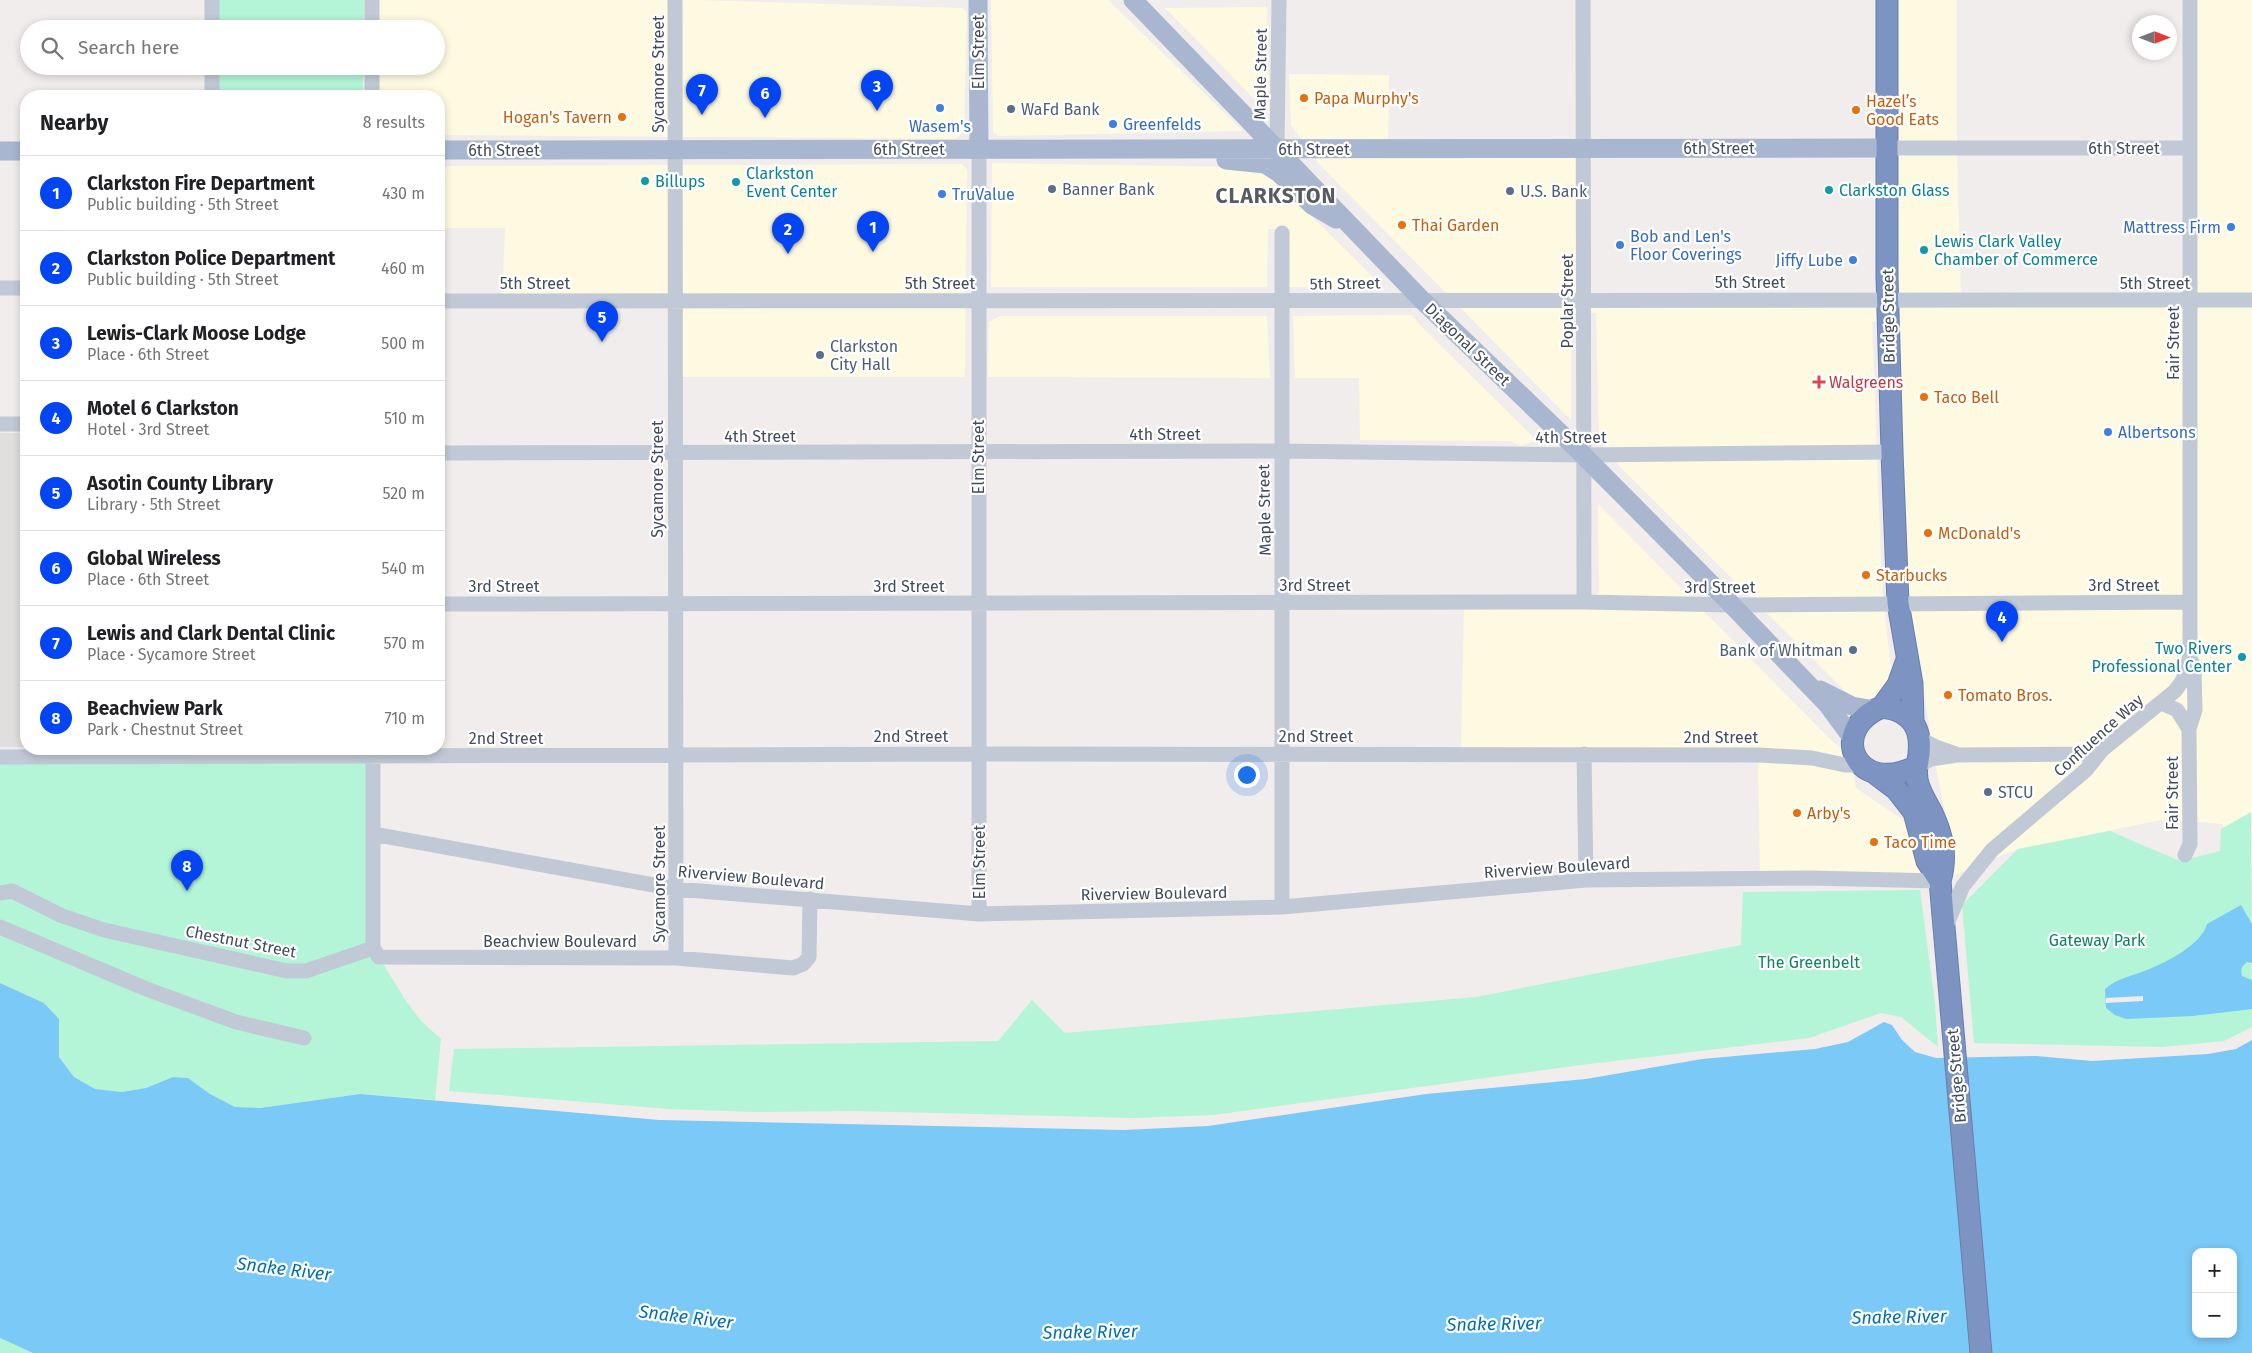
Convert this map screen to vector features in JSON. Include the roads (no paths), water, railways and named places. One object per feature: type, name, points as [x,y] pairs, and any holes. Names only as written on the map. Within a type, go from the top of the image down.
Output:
[{"type":"highway","name":"Bridge Street","points":[[1887,0],[1888,300],[1898,603],[1912,684],[1917,731]]},
{"type":"highway","name":"Bridge Street","points":[[1878,708],[1898,685],[1907,660]]},
{"type":"highway","points":[[1878,708],[1897,711],[1917,731],[1917,766],[1900,773],[1869,770],[1855,756],[1853,742],[1859,723],[1878,708]]},
{"type":"highway","name":"Bridge Street","points":[[1917,766],[1918,787],[1942,837],[1944,866],[1940,882],[1981,1353]]},
{"type":"highway","name":"Bridge Street","points":[[1869,770],[1896,788],[1914,812],[1927,862],[1940,882]]},
{"type":"main road","name":"Elm Street","points":[[978,0],[979,149]]},
{"type":"main road","name":"Diagonal Street","points":[[1133,0],[1422,300],[1583,456],[1732,605],[1828,705],[1853,742]]},
{"type":"main road","name":"6th Street","points":[[445,150],[1887,148]]},
{"type":"main road","points":[[1210,149],[1214,156],[1220,159],[1265,164],[1279,173],[1312,205],[1353,228]]},
{"type":"main road","points":[[0,151],[20,151]]},
{"type":"main road","name":"Diagonal Street","points":[[1808,684],[1852,706],[1878,708]]},
{"type":"street","points":[[212,0],[212,20]]},
{"type":"street","points":[[372,0],[372,20]]},
{"type":"street","name":"Sycamore Street","points":[[675,0],[676,958]]},
{"type":"street","name":"Maple Street","points":[[1277,150],[1279,0]]},
{"type":"street","name":"Poplar Street","points":[[1583,0],[1585,299],[1584,602]]},
{"type":"street","name":"Fair Street","points":[[2183,680],[2190,656],[2190,0]]},
{"type":"street","points":[[212,75],[212,90]]},
{"type":"street","points":[[372,75],[372,90]]},
{"type":"street","name":"6th Street","points":[[1887,148],[2189,148]]},
{"type":"street","name":"Elm Street","points":[[979,149],[979,914]]},
{"type":"street","name":"Maple Street","points":[[1282,233],[1282,907]]},
{"type":"street","points":[[0,288],[20,288]]},
{"type":"street","name":"5th Street","points":[[445,301],[2252,300]]},
{"type":"street","points":[[0,424],[20,424]]},
{"type":"street","name":"4th Street","points":[[445,453],[674,454],[1281,451],[1583,456],[1892,452]]},
{"type":"street","name":"3rd Street","points":[[445,604],[1584,602],[1732,605],[2190,602]]},
{"type":"street","name":"Fair Street","points":[[2185,855],[2190,844],[2189,729],[2195,710],[2194,669],[2190,656]]},
{"type":"street","name":"Confluence Way","points":[[1944,932],[1963,886],[1992,850],[2086,770],[2102,750],[2175,691],[2183,680]]},
{"type":"street","points":[[2161,703],[2177,710],[2189,729]]},
{"type":"street","points":[[1917,731],[1936,747],[1957,754]]},
{"type":"street","points":[[1822,761],[1846,750],[1853,742]]},
{"type":"street","points":[[1917,766],[1931,759],[1957,754],[2082,754],[2102,750]]},
{"type":"street","name":"2nd Street","points":[[445,753],[676,755],[1772,755],[1822,761],[1869,770]]},
{"type":"street","points":[[1584,754],[1586,880]]},
{"type":"street","name":"2nd Street","points":[[0,757],[21,755]]},
{"type":"street","points":[[373,755],[373,948]]},
{"type":"street","name":"Riverview Boulevard","points":[[373,834],[676,889],[979,914],[1282,907],[1586,880],[1810,878],[1940,882]]},
{"type":"street","name":"Chestnut Street","points":[[0,892],[12,891],[60,915],[104,930],[287,971],[306,971],[373,948]]},
{"type":"street","name":"Beachview Boulevard","points":[[373,948],[379,957],[676,958],[793,968],[803,964],[809,957],[810,899]]},
{"type":"street","points":[[0,927],[144,988],[236,1022],[304,1038]]},
{"type":"water","points":[[2241,905],[2252,924],[2252,963],[2247,962],[2241,971],[2242,976],[2252,980],[2252,1009],[2193,1016],[2126,1019],[2115,1015],[2106,1008],[2105,989],[2110,985],[2155,967],[2182,952],[2198,939],[2204,932],[2207,924]]},
{"type":"water","name":"Snake River","points":[[0,983],[44,1003],[59,1019],[59,1057],[74,1077],[95,1089],[122,1092],[146,1088],[173,1077],[188,1078],[210,1094],[235,1107],[260,1108],[360,1094],[659,1120],[1124,1130],[1208,1126],[1426,1094],[1586,1079],[1702,1059],[1815,1049],[1848,1042],[1884,1022],[1892,1025],[1902,1040],[1915,1052],[1936,1058],[2036,1056],[2092,1061],[2208,1054],[2236,1049],[2252,1040],[2252,1353],[33,1353],[0,1338]]},
{"type":"place","name":"Papa Murphy's","points":[[1304,98]]},
{"type":"place","name":"Wasem's","points":[[940,108]]},
{"type":"place","name":"WaFd Bank","points":[[1011,109]]},
{"type":"place","name":"Hazel’s Good Eats","points":[[1856,110]]},
{"type":"place","name":"Lewis-Clark Moose Lodge","points":[[877,111]]},
{"type":"place","name":"Lewis and Clark Dental Clinic","points":[[702,115]]},
{"type":"place","name":"Hogan's Tavern","points":[[622,117]]},
{"type":"place","name":"Global Wireless","points":[[765,118]]},
{"type":"place","name":"Greenfelds","points":[[1113,124]]},
{"type":"place","name":"Billups","points":[[645,181]]},
{"type":"place","name":"Clarkston Event Center","points":[[736,182]]},
{"type":"place","name":"Banner Bank","points":[[1052,189]]},
{"type":"place","name":"Clarkston Glass","points":[[1829,190]]},
{"type":"place","name":"U.S. Bank","points":[[1510,191]]},
{"type":"place","name":"TruValue","points":[[942,194]]},
{"type":"place","name":"Thai Garden","points":[[1402,225]]},
{"type":"place","name":"Mattress Firm","points":[[2231,227]]},
{"type":"place","name":"Bob and Len's Floor Coverings","points":[[1620,245]]},
{"type":"place","name":"Lewis Clark Valley Chamber of Commerce","points":[[1924,250]]},
{"type":"place","name":"Clarkston Fire Department","points":[[873,252]]},
{"type":"place","name":"Clarkston Police Department","points":[[788,254]]},
{"type":"place","name":"Jiffy Lube","points":[[1853,260]]},
{"type":"place","name":"Asotin County Library","points":[[602,342]]},
{"type":"place","name":"Clarkston City Hall","points":[[820,355]]},
{"type":"place","name":"Walgreens","points":[[1819,382]]},
{"type":"place","name":"Taco Bell","points":[[1924,397]]},
{"type":"place","name":"Albertsons","points":[[2108,432]]},
{"type":"place","name":"McDonald's","points":[[1928,533]]},
{"type":"place","name":"Starbucks","points":[[1866,575]]},
{"type":"place","name":"Motel 6 Clarkston","points":[[2002,642]]},
{"type":"place","name":"Bank of Whitman","points":[[1853,650]]},
{"type":"place","name":"Two Rivers Professional Center","points":[[2242,657]]},
{"type":"place","name":"Tomato Bros.","points":[[1948,695]]},
{"type":"place","name":"STCU","points":[[1988,792]]},
{"type":"place","name":"Arby's","points":[[1797,813]]},
{"type":"place","name":"Taco Time","points":[[1874,842]]},
{"type":"place","name":"Beachview Park","points":[[187,891]]},
{"type":"district","name":"CLARKSTON","points":[[1276,196]]},
{"type":"park label","name":"Gateway Park","points":[[2097,940]]},
{"type":"park label","name":"The Greenbelt","points":[[1809,962]]}]
